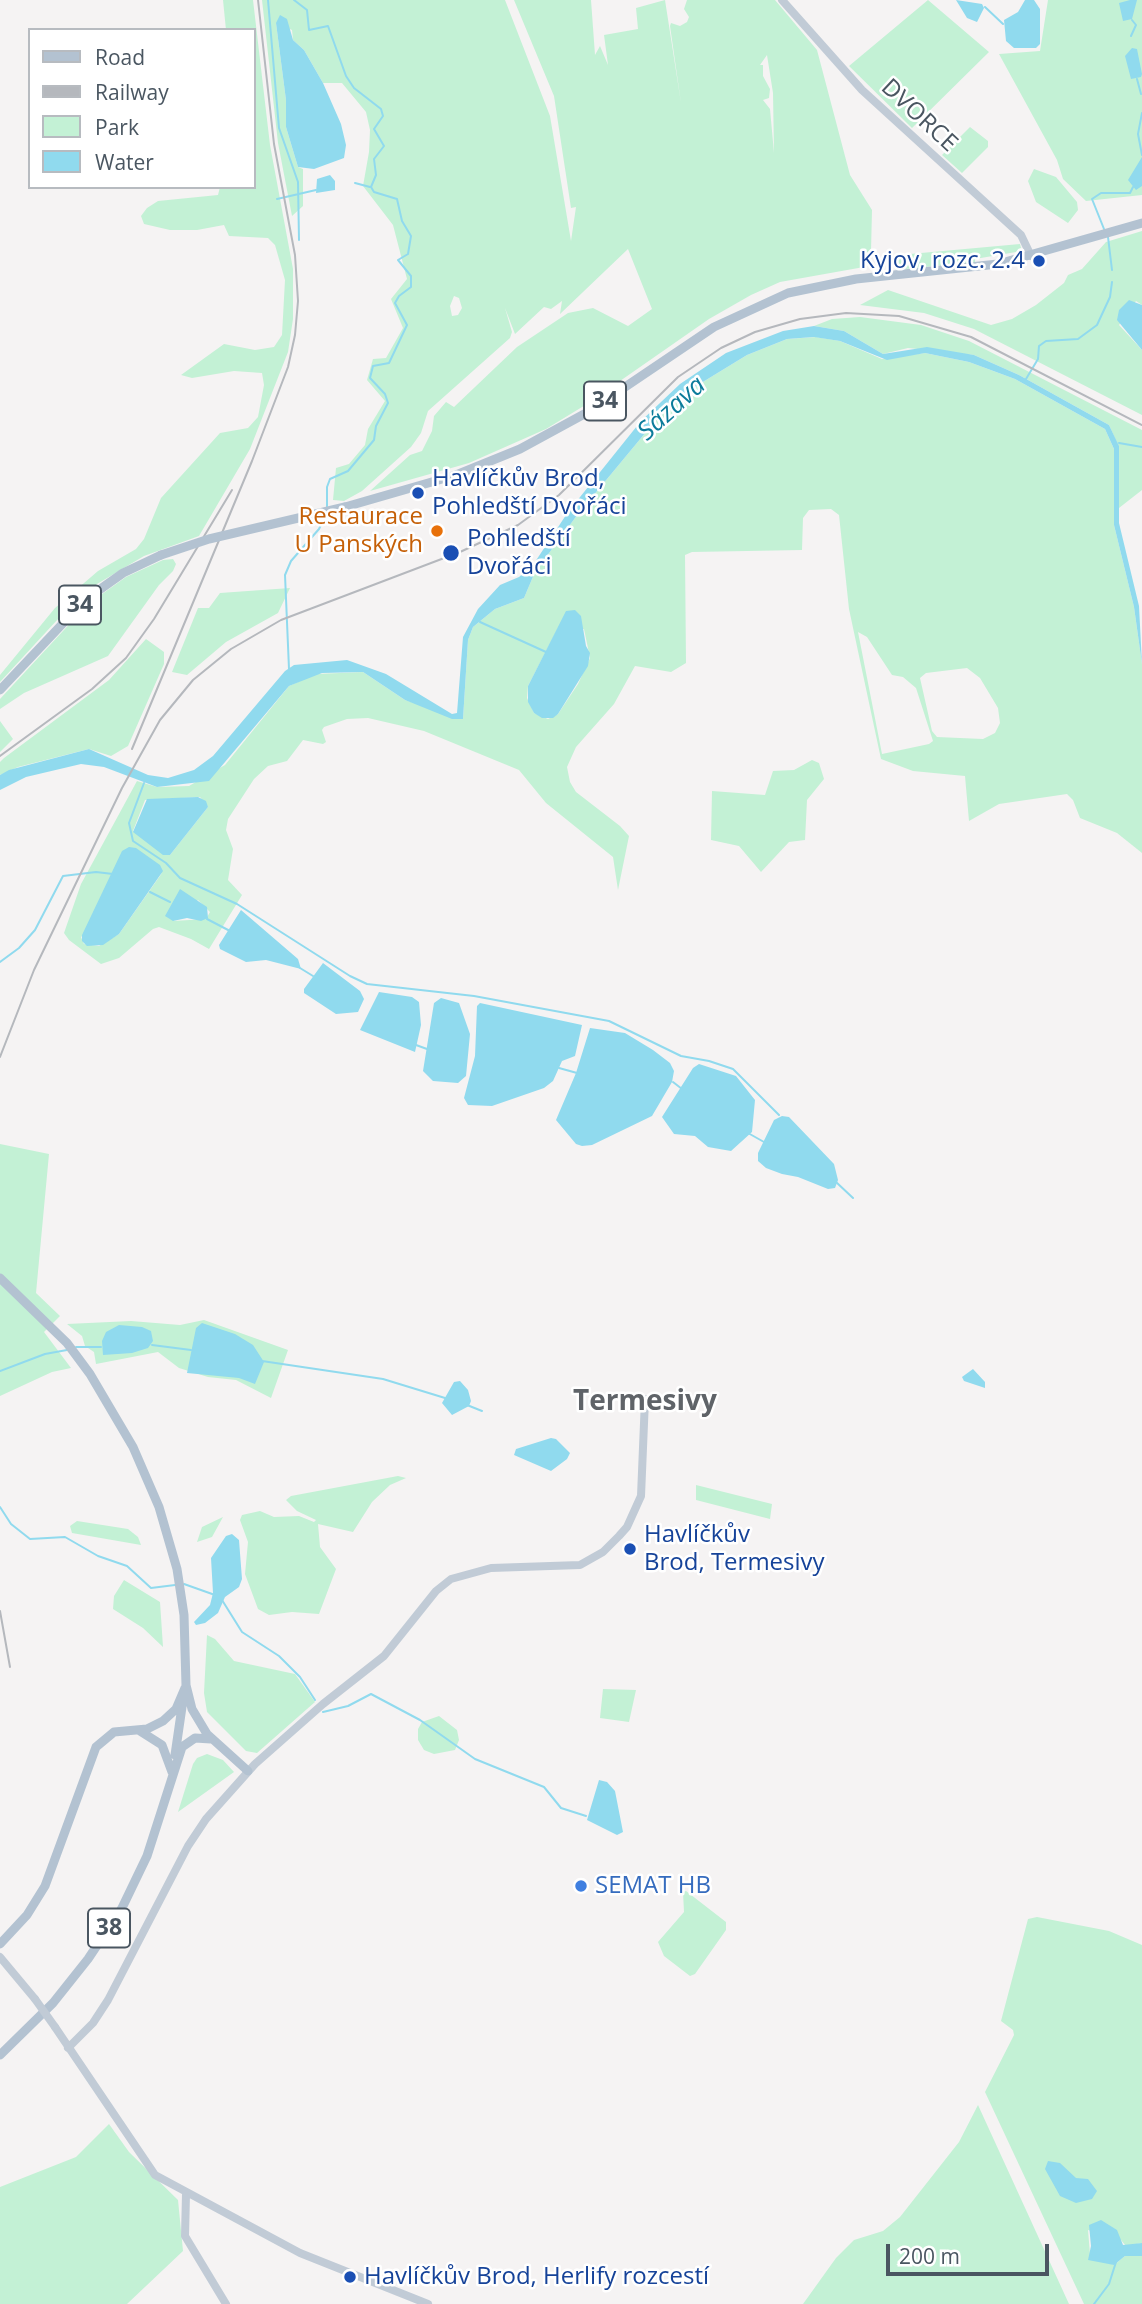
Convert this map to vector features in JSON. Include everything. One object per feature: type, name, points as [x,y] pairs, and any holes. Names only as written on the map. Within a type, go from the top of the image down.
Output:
[{"type":"main road","name":"34","points":[[0,690],[85,600],[123,573],[161,555],[209,538],[345,507],[456,475],[520,449],[588,412],[684,346],[744,311],[788,293],[868,277],[976,267],[1031,256],[1142,223]]},
{"type":"main road","name":"38","points":[[0,1278],[76,1354],[134,1447],[159,1507],[177,1569],[181,1591],[186,1685],[172,1774],[147,1856],[122,1908],[88,1959],[53,2003],[0,2055]]},
{"type":"main road","points":[[186,1685],[195,1717],[211,1739],[248,1771]]},
{"type":"main road","points":[[0,1944],[27,1915],[45,1886],[96,1747],[114,1732],[153,1727],[168,1718],[179,1704],[186,1685]]},
{"type":"main road","points":[[135,1730],[150,1735],[162,1745],[170,1759],[172,1774]]},
{"type":"main road","points":[[172,1774],[184,1744],[195,1738],[211,1739]]},
{"type":"street","name":"DVORCE","points":[[782,0],[862,90],[1021,234],[1031,256]]},
{"type":"street","points":[[68,2048],[93,2023],[108,2000],[188,1846],[205,1819],[248,1771],[323,1704],[384,1656],[436,1591],[451,1579],[491,1568],[580,1564],[603,1552],[619,1536],[627,1527],[641,1496],[645,1399]]},
{"type":"street","points":[[0,1957],[55,2027],[155,2175],[300,2253],[428,2304]]},
{"type":"street","points":[[186,2194],[185,2236],[226,2304]]},
{"type":"green space","points":[[223,0],[253,0],[270,145],[293,269],[293,319],[288,352],[250,449],[199,536],[144,556],[92,587],[58,619],[0,682],[0,675],[55,608],[98,571],[136,549],[144,539],[161,498],[220,433],[248,428],[258,417],[264,385],[262,373],[234,371],[192,378],[181,375],[224,344],[255,350],[274,347],[282,335],[285,280],[275,245],[268,238],[229,236],[224,225],[197,230],[170,230],[144,224],[141,216],[158,201],[218,195],[220,189],[256,189],[256,28],[226,28]]},
{"type":"green space","points":[[262,0],[505,0],[550,116],[571,241],[576,207],[571,208],[554,96],[514,0],[591,0],[595,55],[600,46],[608,65],[604,35],[638,29],[636,8],[665,0],[681,103],[670,26],[671,23],[680,26],[687,22],[689,17],[684,9],[687,0],[775,0],[817,50],[850,175],[872,210],[871,251],[864,267],[780,282],[751,295],[709,319],[587,404],[546,429],[469,463],[370,491],[410,455],[422,451],[432,431],[434,416],[446,402],[454,407],[517,347],[568,313],[593,308],[628,326],[652,309],[628,249],[560,314],[562,301],[551,309],[544,307],[515,334],[505,308],[512,332],[510,338],[428,411],[421,433],[411,447],[362,491],[344,501],[333,500],[336,468],[349,464],[365,445],[368,429],[385,401],[367,380],[373,359],[386,358],[403,328],[391,299],[407,279],[393,225],[363,186],[370,130],[366,112],[342,83],[323,83],[304,50],[293,40],[292,30],[276,23],[286,100],[286,127],[298,167],[303,169],[303,206],[292,216],[278,143]],"holes":[[[767,55],[773,93],[774,153],[770,109],[763,100],[769,98],[770,89],[763,76],[763,65],[760,65]],[[454,296],[459,298],[462,308],[458,315],[452,316],[450,306]]]},
{"type":"green space","points":[[928,0],[989,52],[912,128],[849,66]]},
{"type":"green space","points":[[1048,0],[1142,0],[1142,195],[1086,201],[1063,179],[1057,160],[999,54],[1040,51]]},
{"type":"green space","points":[[970,127],[988,141],[988,147],[962,173],[942,155]]},
{"type":"green space","points":[[1034,169],[1056,177],[1077,202],[1078,210],[1068,223],[1036,202],[1028,181]]},
{"type":"green space","points":[[1142,231],[1142,305],[1136,301],[1119,325],[1142,350],[1142,415],[974,329],[924,313],[860,305],[888,290],[991,325],[1012,319],[1036,305],[1064,283],[1068,275],[1082,269],[1106,242]]},
{"type":"green space","points":[[1020,244],[1021,248],[1016,252],[975,259],[975,262],[896,270],[890,262],[910,254]]},
{"type":"green space","points":[[860,317],[921,325],[969,341],[1142,430],[1142,490],[1119,508],[1119,447],[1109,425],[1019,375],[974,355],[908,348],[883,354],[844,331],[814,326],[832,319]]},
{"type":"green space","points":[[816,337],[840,341],[882,359],[925,353],[969,362],[1015,379],[1105,429],[1114,449],[1114,525],[1134,607],[1142,664],[1142,853],[1117,833],[1080,818],[1073,800],[1067,794],[999,804],[969,821],[965,776],[913,771],[881,759],[849,609],[839,515],[831,509],[809,510],[803,518],[802,550],[692,552],[685,555],[686,663],[671,672],[635,666],[614,704],[576,747],[567,767],[570,782],[576,792],[629,836],[618,890],[613,857],[546,803],[519,770],[424,731],[368,718],[347,719],[324,727],[322,730],[326,742],[323,744],[303,740],[287,761],[268,766],[254,779],[228,819],[226,830],[233,849],[228,880],[242,895],[209,949],[159,927],[119,958],[101,964],[69,940],[64,933],[81,884],[137,781],[157,787],[189,786],[225,765],[289,686],[316,674],[363,672],[405,700],[463,719],[468,640],[473,627],[495,609],[524,598],[535,572],[578,514],[656,420],[693,388],[747,355],[787,339]],"holes":[[[558,628],[584,629],[590,658],[578,684],[558,714],[548,719],[534,713],[527,698],[528,686]],[[858,632],[867,637],[892,675],[903,677],[916,688],[933,741],[882,754]],[[967,668],[980,678],[998,708],[1000,723],[995,733],[983,739],[937,737],[932,731],[920,678],[926,673]],[[200,797],[208,807],[170,855],[133,831],[145,800]],[[162,873],[119,934],[99,946],[84,944],[81,937]],[[198,900],[210,912],[206,919],[173,921]]]},
{"type":"green space","points":[[173,559],[176,564],[173,571],[159,585],[108,656],[24,693],[0,709],[0,699],[88,604],[126,577],[163,560]]},
{"type":"green space","points":[[290,588],[278,613],[226,642],[187,675],[172,672],[198,608],[209,608],[220,593]]},
{"type":"green space","points":[[146,639],[164,652],[164,664],[128,746],[111,756],[89,749],[18,767],[0,775],[0,762],[4,758],[109,680]]},
{"type":"green space","points":[[0,721],[13,739],[0,752]]},
{"type":"green space","points":[[812,760],[819,763],[824,779],[807,800],[805,840],[789,842],[761,872],[739,846],[711,840],[712,791],[765,795],[773,771],[794,770]]},
{"type":"green space","points":[[0,1144],[49,1154],[36,1293],[60,1316],[44,1332],[71,1368],[52,1372],[0,1396]]},
{"type":"green space","points":[[204,1320],[288,1350],[271,1398],[236,1380],[208,1377],[179,1368],[158,1352],[96,1364],[94,1352],[85,1346],[82,1336],[67,1324],[131,1321],[180,1325]]},
{"type":"green space","points":[[398,1476],[406,1478],[390,1485],[372,1502],[353,1532],[318,1524],[320,1547],[336,1569],[319,1614],[292,1612],[269,1615],[258,1609],[245,1574],[248,1542],[240,1520],[242,1515],[260,1511],[274,1517],[299,1516],[314,1522],[316,1520],[297,1511],[286,1500],[291,1496]]},
{"type":"green space","points":[[696,1485],[772,1504],[770,1519],[696,1500]]},
{"type":"green space","points":[[223,1517],[212,1537],[197,1542],[202,1527]]},
{"type":"green space","points":[[77,1521],[128,1529],[138,1537],[141,1545],[72,1533],[70,1526]]},
{"type":"green space","points":[[124,1580],[160,1602],[163,1647],[143,1628],[113,1609],[114,1596]]},
{"type":"green space","points":[[207,1635],[215,1639],[234,1661],[295,1674],[315,1702],[257,1753],[246,1751],[207,1712],[204,1693]]},
{"type":"green space","points":[[603,1689],[636,1690],[629,1722],[600,1718]]},
{"type":"green space","points":[[439,1716],[457,1730],[459,1740],[455,1750],[434,1754],[424,1750],[418,1740],[418,1729],[422,1722]]},
{"type":"green space","points":[[207,1754],[223,1760],[234,1772],[178,1812],[193,1764],[197,1758]]},
{"type":"green space","points":[[686,1891],[726,1922],[726,1930],[695,1974],[690,1976],[664,1956],[658,1942],[684,1912],[683,1892]]},
{"type":"green space","points":[[1037,1917],[1109,1931],[1142,1945],[1142,2243],[1126,2246],[1121,2240],[1088,2230],[1090,2254],[1114,2265],[1125,2256],[1142,2256],[1142,2304],[1084,2304],[985,2092],[1014,2035],[1013,2030],[1001,2021],[1028,1919]]},
{"type":"green space","points":[[978,2105],[1069,2304],[803,2304],[836,2258],[854,2240],[883,2231],[900,2217],[959,2142]]},
{"type":"green space","points":[[109,2124],[129,2152],[178,2200],[183,2251],[127,2304],[0,2304],[0,2187],[76,2157]]},
{"type":"water","points":[[956,0],[982,4],[984,8],[977,22],[967,18]]},
{"type":"water","points":[[1025,0],[1034,0],[1040,9],[1040,44],[1036,48],[1014,48],[1006,41],[1004,20],[1018,12]]},
{"type":"water","points":[[1137,0],[1132,19],[1123,21],[1119,3]]},
{"type":"water","points":[[280,15],[287,19],[293,40],[304,50],[323,83],[341,124],[346,145],[344,158],[314,169],[298,167],[286,127],[286,100],[276,23]]},
{"type":"water","points":[[1132,48],[1137,49],[1142,74],[1141,77],[1131,79],[1125,56]]},
{"type":"water","points":[[1142,157],[1142,186],[1136,190],[1128,180]]},
{"type":"water","points":[[330,175],[335,181],[335,190],[316,193],[317,179]]},
{"type":"water","points":[[1129,300],[1142,305],[1142,350],[1117,320],[1119,310]]},
{"type":"water","points":[[814,326],[844,331],[883,354],[927,347],[974,355],[1019,375],[1109,425],[1119,446],[1119,523],[1139,606],[1142,664],[1134,607],[1114,525],[1114,449],[1105,429],[1015,379],[969,362],[925,353],[887,360],[840,341],[814,337],[787,339],[747,355],[693,388],[656,420],[578,514],[535,572],[524,598],[495,609],[473,627],[468,640],[463,719],[452,719],[405,700],[363,672],[322,673],[289,686],[209,781],[157,787],[104,767],[81,764],[26,777],[0,790],[0,775],[9,770],[89,749],[148,775],[168,778],[194,770],[213,756],[285,671],[294,665],[347,660],[386,674],[452,714],[457,713],[463,637],[478,609],[500,585],[519,577],[533,565],[568,512],[641,421],[680,384],[726,353],[783,331]]},
{"type":"water","points":[[575,610],[581,616],[586,646],[590,653],[588,666],[558,714],[553,718],[542,718],[534,713],[528,702],[528,686],[566,611]]},
{"type":"water","points":[[198,797],[206,801],[208,807],[170,855],[163,855],[133,832],[147,799]]},
{"type":"water","points":[[129,847],[136,848],[160,865],[163,871],[119,934],[103,945],[87,946],[82,941],[82,935],[122,851]]},
{"type":"water","points":[[180,889],[207,907],[208,918],[201,921],[187,918],[173,921],[165,916]]},
{"type":"water","points":[[241,910],[298,959],[301,969],[266,960],[246,962],[220,949],[219,945]]},
{"type":"water","points":[[323,963],[360,991],[364,999],[358,1012],[336,1014],[304,993],[304,989]]},
{"type":"water","points":[[379,992],[412,997],[419,1002],[421,1025],[415,1052],[360,1030]]},
{"type":"water","points":[[441,998],[459,1003],[470,1034],[466,1076],[458,1083],[433,1081],[423,1071],[434,1003]]},
{"type":"water","points":[[480,1003],[582,1025],[575,1056],[562,1061],[553,1081],[544,1088],[492,1106],[468,1105],[464,1098],[475,1056],[477,1006]]},
{"type":"water","points":[[590,1028],[625,1033],[670,1063],[674,1071],[672,1082],[652,1116],[592,1145],[582,1146],[576,1144],[556,1120],[576,1073]]},
{"type":"water","points":[[699,1064],[736,1076],[755,1100],[752,1132],[731,1151],[708,1147],[695,1136],[674,1134],[662,1117],[693,1068]]},
{"type":"water","points":[[782,1116],[789,1117],[834,1164],[838,1180],[835,1188],[828,1189],[798,1177],[782,1174],[766,1168],[758,1161],[758,1153],[774,1120]]},
{"type":"water","points":[[202,1323],[235,1334],[253,1345],[264,1362],[255,1384],[239,1378],[187,1373],[196,1328]]},
{"type":"water","points":[[119,1325],[142,1327],[151,1331],[153,1341],[148,1348],[132,1353],[103,1355],[102,1341],[106,1332]]},
{"type":"water","points":[[973,1369],[985,1382],[985,1388],[964,1381],[962,1377]]},
{"type":"water","points":[[460,1381],[468,1390],[471,1401],[469,1406],[452,1415],[442,1403],[454,1382]]},
{"type":"water","points":[[551,1438],[556,1439],[570,1453],[567,1459],[551,1471],[514,1455],[516,1449]]},
{"type":"water","points":[[232,1534],[239,1540],[242,1579],[239,1587],[225,1597],[218,1613],[205,1623],[196,1625],[194,1622],[210,1605],[213,1593],[211,1558],[226,1536]]},
{"type":"water","points":[[599,1780],[607,1782],[615,1791],[623,1832],[617,1835],[587,1820]]},
{"type":"water","points":[[1048,2161],[1060,2163],[1076,2178],[1088,2179],[1097,2191],[1092,2199],[1076,2203],[1060,2196],[1045,2169]]},
{"type":"water","points":[[1101,2220],[1117,2230],[1123,2245],[1142,2243],[1142,2256],[1125,2256],[1114,2265],[1088,2260],[1091,2246],[1089,2225]]},
{"type":"waterway","points":[[268,0],[279,128],[298,182],[299,240]]},
{"type":"waterway","points":[[294,0],[307,10],[309,30],[328,26],[346,76],[354,88],[381,109],[383,116],[374,129],[384,146],[374,159],[376,175],[371,187],[374,192],[397,199],[402,221],[411,236],[408,254],[398,260],[411,276],[411,287],[399,296],[395,303],[407,325],[389,363],[373,366],[370,378],[385,394],[388,403],[376,426],[374,440],[348,471],[330,479],[327,487],[327,509]]},
{"type":"waterway","points":[[985,7],[1003,24]]},
{"type":"waterway","points":[[1131,36],[1136,25],[1132,20]]},
{"type":"waterway","points":[[1137,79],[1141,94]]},
{"type":"waterway","points":[[1142,113],[1138,134],[1142,155]]},
{"type":"waterway","points":[[355,183],[370,187]]},
{"type":"waterway","points":[[1104,229],[1092,199],[1101,193],[1130,193],[1133,187]]},
{"type":"waterway","points":[[277,199],[316,190]]},
{"type":"waterway","points":[[1108,237],[1112,270]]},
{"type":"waterway","points":[[1026,379],[1038,359],[1039,346],[1046,341],[1078,339],[1097,325],[1110,297],[1112,282]]},
{"type":"waterway","points":[[1119,443],[1142,447]]},
{"type":"waterway","points":[[289,669],[285,575],[291,561],[319,529],[326,514]]},
{"type":"waterway","points":[[480,622],[546,652]]},
{"type":"waterway","points":[[144,783],[129,823],[133,841],[166,863],[180,878],[237,904],[350,976],[367,984],[474,996],[609,1021],[681,1056],[733,1069],[779,1115]]},
{"type":"waterway","points":[[0,962],[19,948],[35,930],[63,876],[96,872],[113,874]]},
{"type":"waterway","points":[[150,892],[170,902]]},
{"type":"waterway","points":[[207,919],[230,931]]},
{"type":"waterway","points":[[300,968],[313,976]]},
{"type":"waterway","points":[[416,1045],[427,1049]]},
{"type":"waterway","points":[[559,1068],[577,1073]]},
{"type":"waterway","points":[[673,1082],[682,1089]]},
{"type":"waterway","points":[[748,1133],[764,1142]]},
{"type":"waterway","points":[[836,1182],[853,1198]]},
{"type":"waterway","points":[[152,1345],[191,1350]]},
{"type":"waterway","points":[[76,1347],[101,1347]]},
{"type":"waterway","points":[[0,1371],[45,1354],[67,1350]]},
{"type":"waterway","points":[[262,1361],[383,1379],[445,1398]]},
{"type":"waterway","points":[[467,1405],[482,1411]]},
{"type":"waterway","points":[[0,1507],[11,1524],[30,1539],[65,1537],[98,1556],[127,1566],[151,1588],[175,1585]]},
{"type":"waterway","points":[[184,1584],[215,1595]]},
{"type":"waterway","points":[[222,1600],[242,1632],[279,1656],[300,1677],[315,1700]]},
{"type":"waterway","points":[[323,1712],[348,1706],[371,1694],[420,1720],[475,1759],[544,1787],[561,1808],[586,1816]]},
{"type":"waterway","points":[[1094,2304],[1109,2284],[1116,2262]]},
{"type":"railway","points":[[132,749],[252,461],[288,367],[295,335],[298,301],[295,255],[274,144],[258,0]]},
{"type":"railway","points":[[0,1057],[34,970],[122,788],[160,720],[193,680],[231,649],[281,620],[460,552],[518,525],[559,495],[678,377],[721,348],[755,332],[800,319],[846,313],[899,316],[971,337],[1142,425]]},
{"type":"railway","points":[[0,756],[92,689],[126,658],[154,619],[232,490]]},
{"type":"railway","points":[[0,1611],[10,1667]]},
{"type":"place","name":"Kyjov, rozc. 2.4","points":[[1039,261]]},
{"type":"place","name":"Havlíčkův Brod, Pohledští Dvořáci","points":[[418,493]]},
{"type":"place","name":"Restaurace U Panských","points":[[437,531]]},
{"type":"place","name":"Pohledští Dvořáci","points":[[451,553]]},
{"type":"place","name":"Havlíčkův Brod, Termesivy","points":[[630,1549]]},
{"type":"place","name":"SEMAT HB","points":[[581,1886]]},
{"type":"place","name":"Havlíčkův Brod, Herlify rozcestí","points":[[350,2277]]},
{"type":"district","name":"Termesivy","points":[[645,1402]]},
{"type":"water label","name":"Sázava","points":[[672,409]]}]
